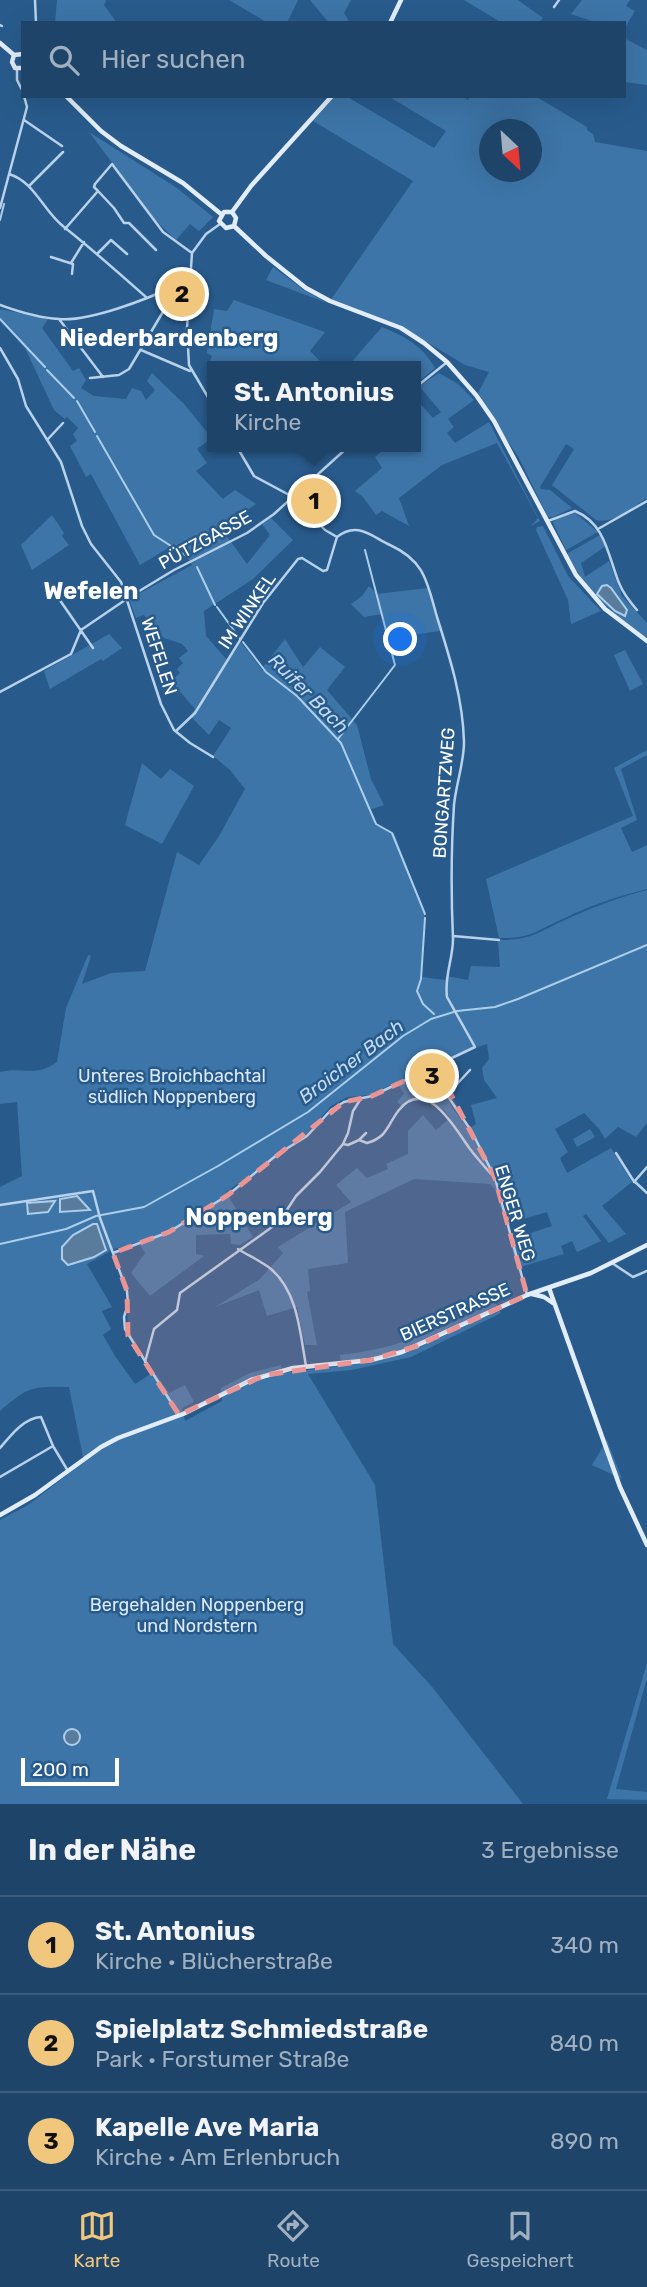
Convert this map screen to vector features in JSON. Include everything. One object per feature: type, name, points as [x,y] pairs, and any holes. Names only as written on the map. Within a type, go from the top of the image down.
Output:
[{"type":"main road","points":[[391,21],[401,0]]},
{"type":"main road","points":[[0,43],[14,55],[21,54]]},
{"type":"main road","points":[[14,55],[12,64],[20,68]]},
{"type":"main road","points":[[68,98],[111,139],[183,183],[221,214],[232,212],[251,186],[330,98]]},
{"type":"main road","points":[[232,212],[236,218],[234,226]]},
{"type":"main road","points":[[221,214],[220,224],[226,228],[234,226]]},
{"type":"main road","points":[[234,226],[306,288],[330,301],[401,328],[447,362],[476,395],[494,421],[564,556],[582,584],[619,621],[647,641]]},
{"type":"main road","name":"BIERSTRASSE","points":[[0,1515],[35,1496],[77,1464],[118,1438],[179,1415],[251,1380],[279,1370],[371,1360],[402,1352],[528,1294],[574,1280],[647,1245]]},
{"type":"main road","points":[[549,1287],[620,1487],[647,1545]]},
{"type":"main road","points":[[528,1294],[544,1297],[553,1304]]},
{"type":"street","points":[[35,0],[36,21]]},
{"type":"street","points":[[552,0],[557,4]]},
{"type":"street","points":[[20,68],[17,79],[21,88]]},
{"type":"street","points":[[0,208],[27,107],[25,98]]},
{"type":"street","points":[[24,120],[62,146]]},
{"type":"street","points":[[29,186],[63,152]]},
{"type":"street","points":[[156,250],[129,223],[124,223],[94,187],[112,164],[163,232],[192,253]]},
{"type":"street","points":[[9,174],[29,186],[65,229],[84,242],[147,298]]},
{"type":"street","points":[[65,229],[98,191]]},
{"type":"street","points":[[207,396],[189,365],[187,328],[192,253],[206,234],[220,224]]},
{"type":"street","points":[[97,254],[111,240],[127,254]]},
{"type":"street","points":[[71,263],[84,242]]},
{"type":"street","points":[[51,257],[74,265],[72,274]]},
{"type":"street","points":[[90,378],[125,373],[171,298],[175,286],[185,275],[191,273]]},
{"type":"street","points":[[0,305],[31,315],[71,319],[111,310],[175,286]]},
{"type":"street","points":[[58,319],[103,377]]},
{"type":"street","name":"WEFELEN","points":[[0,348],[18,379],[26,406],[61,462],[86,534],[97,553],[121,582],[161,704],[176,731]]},
{"type":"street","points":[[141,350],[191,372]]},
{"type":"street","points":[[421,382],[447,362]]},
{"type":"street","points":[[48,439],[64,423]]},
{"type":"street","points":[[240,452],[254,476],[293,497],[315,520],[337,537]]},
{"type":"street","name":"PÜTZGASSE","points":[[81,630],[174,570],[247,533],[274,514],[342,452]]},
{"type":"street","points":[[598,529],[647,501]]},
{"type":"street","points":[[546,522],[575,511],[598,529],[608,547],[619,582],[637,611]]},
{"type":"street","name":"BONGARTZWEG","points":[[337,537],[351,530],[363,530],[409,555],[423,573],[453,667],[462,717],[463,753],[455,801],[450,880],[453,936],[446,988],[447,997],[475,1047],[436,1066]]},
{"type":"street","name":"IM WINKEL","points":[[176,731],[195,713],[263,603],[298,559],[302,558],[323,571],[327,570],[337,537]]},
{"type":"street","points":[[57,596],[93,648]]},
{"type":"street","points":[[0,692],[71,654],[81,630]]},
{"type":"street","points":[[176,731],[213,757]]},
{"type":"street","points":[[453,936],[499,940]]},
{"type":"street","points":[[113,1253],[169,1232],[250,1179],[278,1154],[307,1136],[331,1110],[350,1099],[372,1096],[436,1066]]},
{"type":"street","name":"ENGER WEG","points":[[436,1066],[457,1111],[472,1132],[495,1178],[528,1294]]},
{"type":"street","points":[[445,1087],[464,1080],[470,1070]]},
{"type":"street","points":[[145,1362],[154,1329],[177,1310],[180,1293],[279,1222],[296,1196],[342,1144],[348,1133],[353,1111],[361,1098]]},
{"type":"street","points":[[359,1140],[367,1143],[375,1140],[389,1130],[397,1112],[406,1102],[414,1099],[425,1100],[446,1112],[470,1149],[495,1178]]},
{"type":"street","points":[[342,1144],[359,1140],[366,1133]]},
{"type":"street","points":[[616,1153],[634,1182],[647,1192]]},
{"type":"street","points":[[634,1182],[647,1167]]},
{"type":"street","points":[[0,1205],[93,1191],[99,1216],[127,1291],[125,1329],[179,1415]]},
{"type":"street","points":[[238,1249],[272,1270],[286,1288],[295,1309],[306,1366]]},
{"type":"street","points":[[612,1263],[633,1277],[647,1270]]},
{"type":"street","points":[[0,1448],[19,1427],[37,1416],[43,1419],[53,1446],[68,1471]]},
{"type":"street","points":[[0,1477],[53,1446]]},
{"type":"highlighted area","points":[[436,1066],[495,1178],[527,1295],[417,1346],[371,1360],[265,1375],[179,1415],[128,1336],[127,1291],[113,1253],[169,1232],[228,1195],[344,1102],[372,1096]]},
{"type":"green space","points":[[57,0],[106,0],[104,5],[116,21],[55,21]]},
{"type":"green space","points":[[229,0],[298,0],[288,21],[265,21]]},
{"type":"green space","points":[[310,0],[351,0],[344,13],[349,21],[327,21]]},
{"type":"green space","points":[[464,0],[518,0],[543,18],[541,21],[499,21]]},
{"type":"green space","points":[[582,0],[630,0],[626,6],[635,11],[626,26],[626,21],[592,21],[571,14]]},
{"type":"green space","points":[[626,39],[647,50],[647,85],[626,82]]},
{"type":"green space","points":[[333,98],[349,98],[434,148],[446,131],[391,98],[538,98],[587,127],[595,142],[647,151],[647,498],[616,517],[596,520],[552,485],[574,449],[566,444],[540,487],[550,490],[572,508],[548,517],[518,456],[478,393],[489,372],[465,365],[402,327],[330,301],[413,181],[313,121]]},
{"type":"green space","points":[[89,132],[177,188],[213,217],[199,231],[190,224],[176,240],[156,221]]},
{"type":"green space","points":[[273,267],[304,290],[327,303],[266,280]]},
{"type":"green space","points":[[181,282],[189,284],[186,305],[170,303]]},
{"type":"green space","points":[[234,300],[325,332],[310,351],[320,361],[210,361],[212,356],[207,353],[214,309],[227,311]]},
{"type":"green space","points":[[0,309],[48,319],[42,328],[73,371],[79,368],[86,380],[81,388],[94,396],[126,399],[132,388],[141,391],[146,400],[155,390],[147,381],[152,373],[184,404],[207,432],[207,442],[197,449],[207,463],[196,471],[223,499],[235,490],[256,504],[242,514],[237,511],[220,530],[247,564],[270,535],[262,524],[271,518],[293,540],[253,579],[204,611],[206,636],[228,661],[241,642],[263,671],[263,667],[285,639],[303,667],[320,647],[345,667],[327,690],[357,725],[371,779],[384,805],[372,809],[368,807],[375,825],[394,833],[425,914],[422,977],[445,980],[446,976],[468,980],[471,966],[500,967],[498,940],[533,935],[595,907],[647,890],[647,1123],[636,1137],[618,1127],[605,1139],[584,1113],[555,1129],[568,1152],[560,1158],[567,1173],[611,1148],[632,1182],[602,1206],[626,1234],[609,1243],[586,1214],[583,1216],[601,1241],[577,1252],[572,1241],[561,1246],[564,1254],[517,1268],[510,1240],[552,1226],[547,1212],[506,1224],[495,1189],[490,1184],[414,1179],[345,1212],[348,1263],[308,1269],[310,1291],[307,1292],[317,1345],[305,1345],[297,1307],[267,1316],[259,1290],[215,1307],[260,1279],[283,1253],[278,1247],[351,1202],[336,1185],[357,1168],[367,1178],[388,1169],[386,1164],[408,1154],[408,1131],[423,1115],[436,1130],[450,1118],[442,1109],[427,1102],[409,1101],[403,1107],[397,1102],[404,1094],[397,1082],[369,1095],[347,1097],[331,1106],[306,1134],[226,1192],[253,1237],[240,1245],[231,1244],[230,1234],[196,1235],[196,1254],[204,1256],[150,1296],[131,1273],[145,1253],[138,1242],[114,1249],[87,1264],[112,1307],[102,1311],[111,1329],[103,1335],[115,1356],[135,1384],[154,1372],[169,1393],[185,1385],[194,1402],[182,1408],[185,1421],[222,1401],[221,1388],[250,1373],[281,1365],[282,1373],[341,1366],[340,1355],[402,1342],[438,1329],[495,1302],[501,1313],[411,1357],[352,1370],[308,1374],[375,1485],[393,1644],[433,1688],[523,1804],[0,1804],[0,1520],[28,1505],[84,1462],[69,1387],[31,1390],[0,1411],[0,1187],[22,1176],[17,1102],[0,1104],[0,1072],[35,1071],[57,1062],[66,1008],[88,955],[91,956],[82,984],[111,973],[145,971],[177,852],[199,865],[245,789],[230,770],[213,756],[231,728],[219,720],[209,735],[190,716],[195,709],[171,681],[180,673],[177,669],[183,663],[179,658],[188,651],[182,644],[164,638],[144,615],[136,618],[129,599],[192,565],[182,550],[170,547],[140,565],[91,474],[86,477],[70,446],[77,441],[73,434],[78,428],[67,417],[65,419],[54,410],[25,348],[0,321]],"holes":[[[487,1044],[489,1059],[482,1068],[484,1080],[497,1098],[471,1105],[476,1124],[468,1129],[451,1106],[441,1080],[423,1076],[420,1072],[475,1046]]]},
{"type":"green space","points":[[382,327],[413,343],[435,368],[421,380],[421,361],[352,361]]},
{"type":"green space","points":[[439,373],[458,384],[474,400],[448,419],[454,427],[447,433],[455,443],[489,422],[540,521],[531,526],[538,518],[497,443],[442,465],[399,498],[409,526],[382,511],[376,515],[355,491],[382,468],[375,457],[381,452],[421,452],[421,405],[433,418],[441,412],[421,388],[421,385]]},
{"type":"green space","points":[[575,513],[598,532],[566,550],[553,523],[556,519]]},
{"type":"green space","points":[[52,515],[69,545],[32,570],[21,545]]},
{"type":"green space","points":[[543,526],[568,576],[601,611],[571,624],[568,600],[536,530],[537,527]]},
{"type":"green space","points":[[600,535],[606,546],[581,563],[585,577],[609,561],[622,596],[647,623],[647,638],[602,602],[568,556],[568,553]]},
{"type":"green space","points":[[369,586],[377,594],[428,588],[440,631],[389,638],[382,614],[364,617],[351,604],[362,596]]},
{"type":"green space","points":[[109,634],[122,648],[50,689],[44,671]]},
{"type":"green space","points":[[625,650],[643,684],[630,691],[614,655]]},
{"type":"green space","points":[[647,750],[647,755],[621,769],[637,820],[621,828],[632,852],[647,845],[647,889],[595,905],[534,933],[499,938],[486,879],[633,816],[614,768]]},
{"type":"green space","points":[[142,763],[161,779],[170,769],[194,786],[162,844],[125,825]]},
{"type":"green space","points":[[590,1129],[595,1137],[577,1147],[573,1139]]},
{"type":"green space","points":[[607,1440],[622,1479],[592,1465]]},
{"type":"green space","points":[[647,1663],[647,1678],[616,1789],[647,1792],[647,1800],[607,1799]]},
{"type":"shaded area","points":[[607,585],[627,610],[625,616],[615,611],[597,594],[602,586]]},
{"type":"shaded area","points":[[77,1196],[90,1210],[60,1212],[60,1199]]},
{"type":"shaded area","points":[[55,1201],[48,1212],[28,1214],[27,1203]]},
{"type":"shaded area","points":[[97,1224],[106,1250],[94,1257],[68,1265],[62,1259],[62,1247],[73,1235]]},
{"type":"shaded area","points":[[69,1729],[75,1729],[80,1737],[78,1743],[69,1745],[64,1740],[64,1734]]},
{"type":"waterway","points":[[0,220],[4,204]]},
{"type":"waterway","name":"Ruifer Bach","points":[[0,319],[45,367]]},
{"type":"waterway","name":"Ruifer Bach","points":[[47,370],[74,398]]},
{"type":"waterway","name":"Ruifer Bach","points":[[77,401],[95,432]]},
{"type":"waterway","name":"Ruifer Bach","points":[[97,436],[154,535],[188,557]]},
{"type":"waterway","points":[[338,739],[395,665],[365,550]]},
{"type":"waterway","name":"Ruifer Bach","points":[[197,567],[215,605]]},
{"type":"waterway","name":"Ruifer Bach","points":[[217,607],[240,639]]},
{"type":"waterway","name":"Ruifer Bach","points":[[243,642],[266,672],[297,696],[341,743],[376,824],[392,833],[425,914]]},
{"type":"waterway","name":"Ruifer Bach","points":[[425,918],[421,979],[417,991],[423,1004],[434,1014]]},
{"type":"waterway","name":"Broicher Bach","points":[[0,1244],[66,1229],[96,1216],[144,1207],[308,1112],[403,1036],[431,1019],[457,1011],[495,1007],[647,945]]},
{"type":"place","name":"Spielplatz Schmiedstraße","points":[[182,294]]},
{"type":"place","name":"St. Antonius","points":[[314,501]]},
{"type":"place","name":"Kapelle Ave Maria","points":[[432,1076]]},
{"type":"district","name":"Niederbardenberg","points":[[169,338]]},
{"type":"district","name":"Wefelen","points":[[91,591]]},
{"type":"district","name":"Noppenberg","points":[[259,1217]]},
{"type":"park label","name":"Unteres Broichbachtal südlich Noppenberg","points":[[172,1086]]},
{"type":"park label","name":"Bergehalden Noppenberg und Nordstern","points":[[197,1615]]}]
